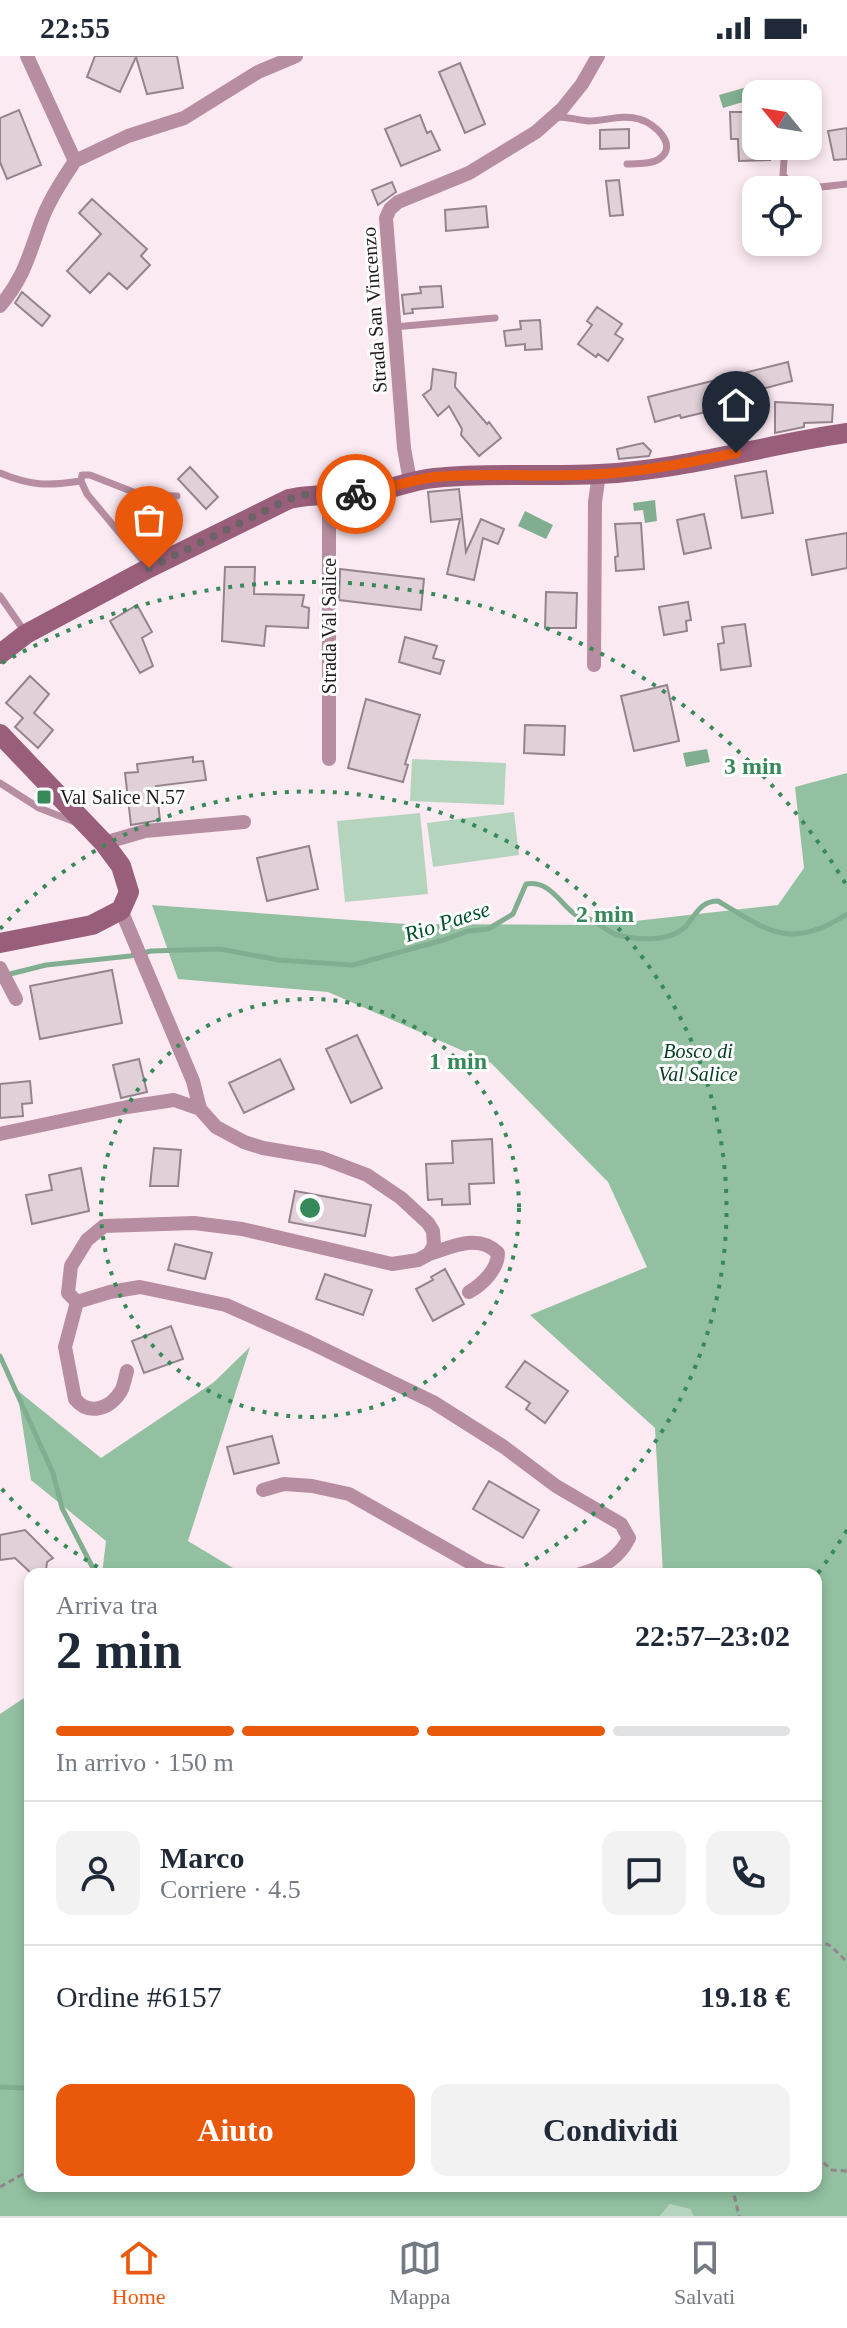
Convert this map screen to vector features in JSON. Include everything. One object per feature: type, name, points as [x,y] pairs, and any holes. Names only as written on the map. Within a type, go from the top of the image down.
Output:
[{"type":"street","points":[[27,56],[75,161]]},
{"type":"street","points":[[0,306],[14,290],[31,257],[42,220],[57,187],[75,161],[128,136],[184,118],[258,72],[296,56]]},
{"type":"street","name":"Strada San Vincenzo","points":[[410,481],[404,448],[386,218],[398,202],[469,173],[536,132],[555,117],[582,84],[598,56]]},
{"type":"street","points":[[0,654],[26,634],[149,568],[289,499],[308,494],[375,492],[410,481],[479,475],[599,474],[654,469],[847,433]]},
{"type":"street","points":[[594,665],[595,502],[599,474]]},
{"type":"street","name":"Strada Val Salice","points":[[329,494],[329,759]]},
{"type":"street","points":[[0,734],[104,843],[121,866],[129,892],[121,910],[92,925],[0,943]]},
{"type":"street","points":[[104,843],[145,831],[244,822]]},
{"type":"street","points":[[121,910],[193,1081],[200,1109],[216,1127],[244,1142],[322,1158],[367,1175],[401,1198],[428,1223],[435,1239],[429,1254]]},
{"type":"street","points":[[1,970],[13,992]]},
{"type":"street","points":[[0,1134],[174,1100],[200,1109]]},
{"type":"street","points":[[77,1302],[68,1293],[71,1266],[87,1240],[104,1226],[194,1223],[242,1229],[392,1264],[410,1262],[472,1241],[494,1249],[499,1260],[483,1283],[469,1292]]},
{"type":"street","points":[[77,1302],[140,1287],[226,1305],[433,1402],[504,1447],[556,1486],[621,1524],[629,1538],[621,1554],[596,1568]]},
{"type":"street","points":[[77,1302],[65,1347],[75,1399],[80,1406],[89,1410],[101,1409],[112,1403],[122,1389],[127,1371]]},
{"type":"street","points":[[263,1490],[284,1484],[349,1494],[479,1568]]},
{"type":"lane","points":[[555,117],[590,121],[639,118],[660,131],[666,139],[662,158],[653,162],[627,164]]},
{"type":"lane","points":[[784,160],[783,175],[790,184],[811,187],[847,184]]},
{"type":"lane","points":[[394,327],[495,318]]},
{"type":"lane","points":[[0,475],[28,484],[50,486],[81,481]]},
{"type":"lane","points":[[149,568],[87,494],[81,481],[82,475],[90,475],[141,495],[177,496]]},
{"type":"lane","points":[[0,596],[26,634]]},
{"type":"lane","points":[[0,783],[39,808],[89,827]]},
{"type":"path","points":[[822,1942],[831,1946],[847,1962]]},
{"type":"path","points":[[822,2161],[832,2170],[847,2171]]},
{"type":"path","points":[[0,2187],[24,2173]]},
{"type":"path","points":[[733,2192],[739,2216]]},
{"type":"shaded area","points":[[742,88],[742,102],[723,108],[719,95]]},
{"type":"shaded area","points":[[655,500],[657,521],[645,523],[643,510],[634,511],[633,503]]},
{"type":"shaded area","points":[[525,511],[553,525],[546,539],[518,526]]},
{"type":"shaded area","points":[[707,749],[710,762],[686,767],[683,753]]},
{"type":"shaded area","points":[[412,759],[506,763],[504,805],[410,801]]},
{"type":"shaded area","points":[[514,812],[519,855],[433,867],[427,823]]},
{"type":"shaded area","points":[[420,813],[428,894],[345,902],[337,821]]},
{"type":"shaded area","points":[[670,2204],[691,2209],[694,2216],[660,2216]]},
{"type":"green space","name":"Bosco di Val Salice","points":[[847,773],[847,2216],[694,2216],[690,2209],[670,2204],[660,2216],[0,2216],[0,1714],[24,1698],[24,2192],[822,2192],[822,1568],[663,1568],[655,1428],[530,1315],[647,1267],[608,1182],[491,1063],[328,992],[178,979],[152,905],[405,924],[600,925],[778,905],[804,868],[795,787]]},
{"type":"green space","points":[[250,1347],[188,1541],[233,1568],[103,1568],[106,1541],[31,1480],[17,1390],[101,1458],[214,1382]]},
{"type":"building","points":[[95,56],[177,56],[183,88],[147,94],[136,57],[120,92],[87,77]]},
{"type":"building","points":[[460,63],[485,124],[465,133],[439,72]]},
{"type":"building","points":[[19,110],[41,165],[7,179],[0,162],[0,118]]},
{"type":"building","points":[[730,112],[742,112],[742,160],[770,160],[739,161],[738,139],[731,139]]},
{"type":"building","points":[[420,115],[427,133],[431,131],[440,150],[401,166],[385,129]]},
{"type":"building","points":[[847,128],[847,159],[834,160],[828,131]]},
{"type":"building","points":[[629,129],[629,148],[600,149],[600,130]]},
{"type":"building","points":[[619,180],[623,215],[610,216],[606,181]]},
{"type":"building","points":[[392,182],[396,192],[378,205],[372,190]]},
{"type":"building","points":[[92,199],[147,249],[141,256],[150,265],[127,289],[109,273],[90,293],[67,271],[101,234],[79,213]]},
{"type":"building","points":[[486,206],[488,227],[446,231],[445,210]]},
{"type":"building","points":[[441,286],[443,307],[412,309],[413,313],[404,314],[402,295],[421,293],[420,287]]},
{"type":"building","points":[[22,292],[50,316],[42,326],[15,303]]},
{"type":"building","points":[[597,307],[622,324],[615,334],[623,339],[608,361],[598,354],[596,357],[578,344],[592,325],[587,321]]},
{"type":"building","points":[[540,320],[542,349],[525,350],[525,344],[506,346],[504,331],[521,329],[520,321]]},
{"type":"building","points":[[788,362],[792,381],[717,401],[718,409],[655,422],[648,397]]},
{"type":"building","points":[[433,369],[456,373],[455,387],[501,438],[479,456],[461,435],[462,429],[449,406],[438,416],[423,395],[431,389]]},
{"type":"building","points":[[775,402],[833,405],[832,422],[804,423],[804,427],[775,433]]},
{"type":"building","points":[[643,443],[651,451],[649,456],[619,459],[617,449]]},
{"type":"building","points":[[190,467],[218,497],[206,509],[178,479]]},
{"type":"building","points":[[766,471],[773,513],[742,518],[735,476]]},
{"type":"building","points":[[459,489],[466,552],[481,519],[504,529],[498,544],[483,538],[474,580],[447,574],[460,519],[431,522],[428,492]]},
{"type":"building","points":[[704,514],[711,548],[684,554],[677,520]]},
{"type":"building","points":[[641,523],[644,569],[616,571],[615,524]]},
{"type":"building","points":[[847,533],[847,568],[812,575],[806,540]]},
{"type":"building","points":[[225,567],[255,567],[254,594],[304,595],[302,606],[309,608],[308,628],[266,626],[264,646],[222,641]]},
{"type":"building","points":[[340,569],[424,579],[421,610],[339,600]]},
{"type":"building","points":[[546,592],[577,593],[576,628],[545,628]]},
{"type":"building","points":[[688,602],[691,620],[686,621],[687,631],[664,635],[659,607]]},
{"type":"building","points":[[137,605],[152,632],[142,638],[153,666],[140,673],[110,621]]},
{"type":"building","points":[[745,624],[751,666],[721,670],[718,644],[724,643],[722,627]]},
{"type":"building","points":[[405,637],[437,646],[433,658],[444,661],[440,674],[399,662]]},
{"type":"building","points":[[30,676],[49,694],[34,713],[53,730],[38,748],[15,727],[23,718],[6,703]]},
{"type":"building","points":[[667,685],[679,741],[634,751],[621,696]]},
{"type":"building","points":[[366,699],[420,715],[405,764],[408,765],[403,782],[348,768]]},
{"type":"building","points":[[525,725],[565,726],[564,755],[524,753]]},
{"type":"building","points":[[193,757],[193,762],[203,761],[206,780],[156,786],[160,820],[131,825],[125,773],[138,772],[137,764]]},
{"type":"building","points":[[309,846],[318,889],[267,901],[257,858]]},
{"type":"building","points":[[112,970],[122,1023],[40,1039],[30,986]]},
{"type":"building","points":[[357,1035],[382,1088],[351,1103],[326,1049]]},
{"type":"building","points":[[139,1059],[147,1092],[121,1098],[113,1065]]},
{"type":"building","points":[[280,1059],[294,1089],[244,1113],[229,1083]]},
{"type":"building","points":[[30,1081],[32,1103],[22,1104],[23,1116],[0,1118],[0,1084]]},
{"type":"building","points":[[492,1139],[494,1183],[469,1184],[470,1204],[442,1205],[442,1199],[428,1200],[426,1164],[453,1163],[452,1141]]},
{"type":"building","points":[[154,1148],[181,1150],[178,1186],[150,1186]]},
{"type":"building","points":[[81,1168],[89,1211],[32,1224],[26,1195],[52,1190],[49,1175]]},
{"type":"building","points":[[295,1191],[371,1205],[365,1236],[289,1222]]},
{"type":"building","points":[[175,1244],[212,1253],[205,1279],[168,1270]]},
{"type":"building","points":[[445,1269],[464,1304],[433,1321],[416,1289]]},
{"type":"building","points":[[325,1274],[372,1290],[363,1315],[316,1299]]},
{"type":"building","points":[[171,1326],[183,1359],[144,1373],[132,1341]]},
{"type":"building","points":[[525,1361],[568,1391],[545,1423],[526,1409],[530,1403],[506,1387]]},
{"type":"building","points":[[272,1436],[279,1463],[234,1474],[227,1447]]},
{"type":"building","points":[[489,1481],[539,1510],[523,1538],[473,1509]]},
{"type":"building","points":[[25,1530],[53,1558],[47,1562],[46,1568],[26,1568],[15,1558],[0,1560],[0,1535]]},
{"type":"waterway","name":"Rio Paese","points":[[6,975],[46,965],[151,951],[220,949],[279,960],[353,965],[468,931],[488,929],[513,914],[526,884],[548,889],[576,915],[592,920],[613,933],[637,938],[672,935],[686,926],[703,906],[718,901],[752,921],[781,933],[810,932],[847,914]]},
{"type":"waterway","points":[[0,1356],[53,1473],[62,1508],[93,1568]]},
{"type":"waterway","points":[[0,2087],[24,2088]]},
{"type":"way so far","points":[[149,568],[289,499],[308,494],[356,494]]},
{"type":"place","name":"Val Salice N.57","points":[[44,797]]},
{"type":"route","points":[[356,494],[437,477],[599,474],[654,469],[736,453]]}]
